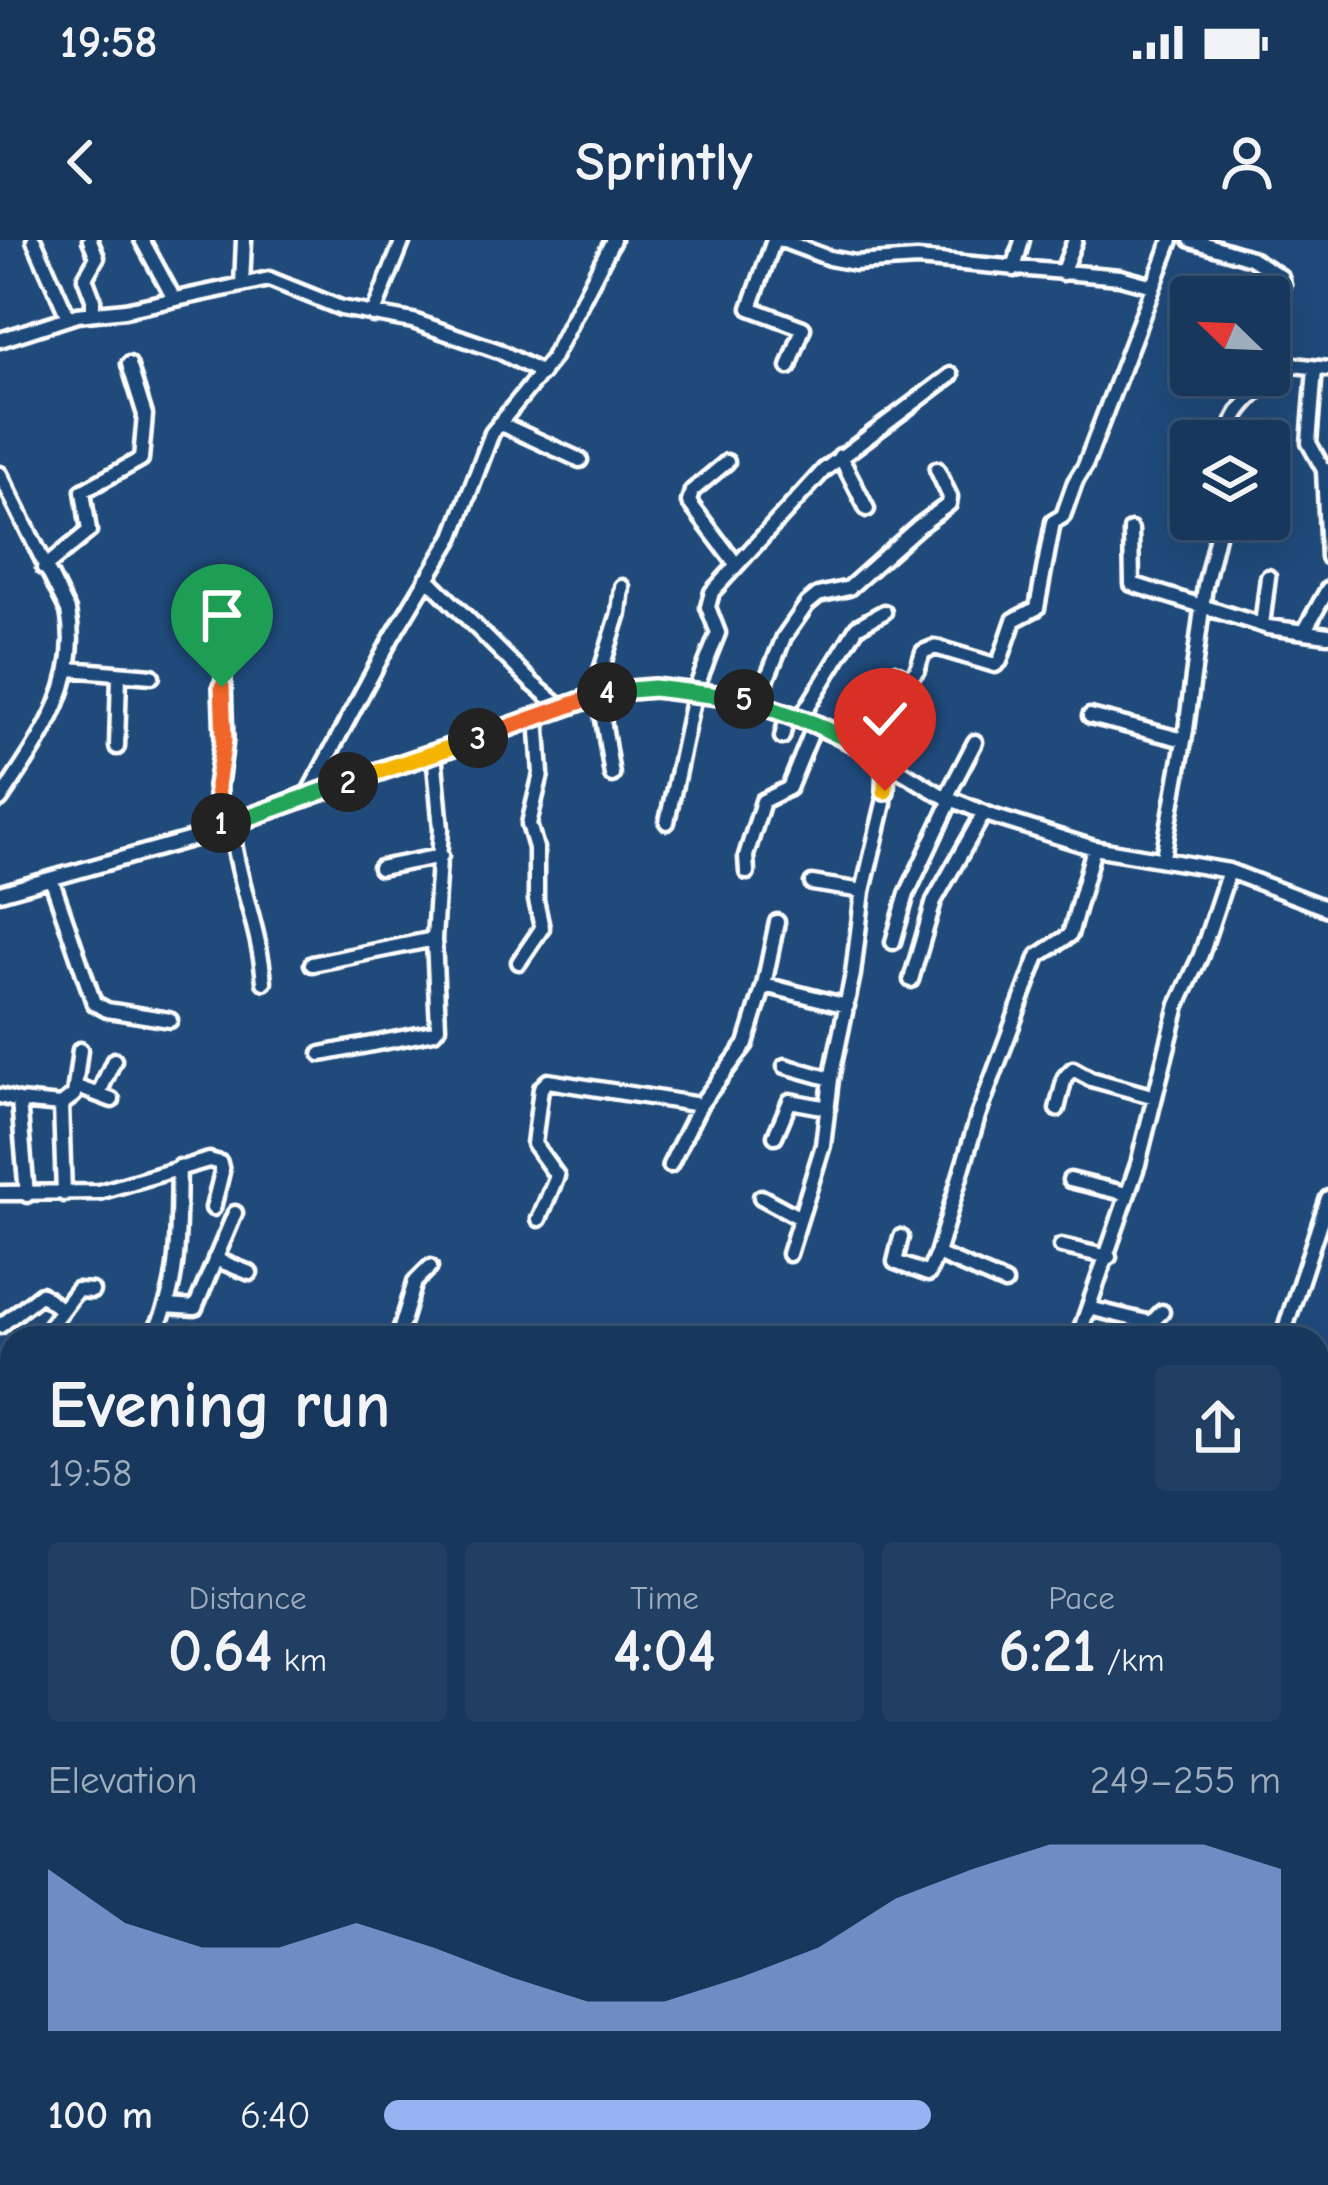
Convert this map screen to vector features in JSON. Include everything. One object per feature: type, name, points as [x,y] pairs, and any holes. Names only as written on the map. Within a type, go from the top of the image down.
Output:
[{"type":"street","points":[[34,240],[68,317]]},
{"type":"street","points":[[90,240],[97,257],[86,278],[93,313]]},
{"type":"street","points":[[142,240],[173,297]]},
{"type":"street","points":[[242,285],[244,240]]},
{"type":"street","points":[[374,316],[403,240]]},
{"type":"street","points":[[309,793],[453,536],[484,448],[542,373],[613,240]]},
{"type":"street","points":[[789,368],[803,328],[750,308],[777,240],[855,263],[916,259],[1120,277],[1154,286]]},
{"type":"street","points":[[1014,269],[1022,240]]},
{"type":"street","points":[[1062,273],[1075,240]]},
{"type":"street","points":[[850,740],[888,674],[911,677],[923,652],[934,647],[995,665],[1014,620],[1037,608],[1053,522],[1064,516],[1172,240]]},
{"type":"street","points":[[1191,240],[1251,258],[1276,276]]},
{"type":"street","points":[[1251,258],[1258,240]]},
{"type":"street","points":[[0,340],[68,317],[273,280],[341,308],[408,320],[499,351],[542,373]]},
{"type":"street","points":[[1290,363],[1321,369],[1309,443],[1324,470],[1328,557]]},
{"type":"street","points":[[44,568],[89,531],[83,490],[141,459],[145,415],[129,364]]},
{"type":"street","points":[[668,822],[695,691],[718,633],[708,602],[736,564],[840,456],[951,375]]},
{"type":"street","points":[[1235,420],[1238,407],[1253,396]]},
{"type":"street","points":[[499,423],[580,460]]},
{"type":"street","points":[[840,456],[867,509]]},
{"type":"street","points":[[727,463],[692,491],[689,502],[736,564]]},
{"type":"street","points":[[757,703],[784,637],[807,604],[818,595],[849,588],[949,504],[938,469]]},
{"type":"street","points":[[0,474],[68,611],[72,631],[69,669],[43,735],[0,800]]},
{"type":"street","points":[[1131,530],[1132,584],[1262,625],[1328,635]]},
{"type":"street","points":[[1163,857],[1217,540]]},
{"type":"street","points":[[1262,625],[1268,577]]},
{"type":"street","points":[[427,578],[562,707]]},
{"type":"street","points":[[612,776],[596,695],[620,613],[622,587]]},
{"type":"street","points":[[1305,630],[1327,592]]},
{"type":"street","points":[[782,737],[857,627],[884,612]]},
{"type":"street","points":[[224,658],[224,740],[217,786],[222,827],[233,837],[239,882],[258,933],[264,982]]},
{"type":"street","points":[[69,669],[152,676]]},
{"type":"street","points":[[117,747],[119,675]]},
{"type":"street","points":[[0,893],[222,827],[596,695],[635,688],[695,691],[757,703],[850,740],[949,799],[984,813],[1094,848],[1229,871],[1328,909]]},
{"type":"street","points":[[519,962],[542,928],[536,848],[529,827],[541,774],[537,716]]},
{"type":"street","points":[[1090,716],[1184,740]]},
{"type":"street","points":[[747,872],[746,856],[763,801],[789,788],[815,724]]},
{"type":"street","points":[[893,942],[907,894],[975,742]]},
{"type":"street","points":[[321,1054],[438,1027],[434,939],[441,856],[434,754]]},
{"type":"street","points":[[789,1254],[823,1145],[863,891],[884,803],[886,761]]},
{"type":"street","points":[[911,980],[934,901],[984,813]]},
{"type":"street","points":[[901,1237],[895,1262],[928,1274],[978,1116],[1038,956],[1070,935],[1094,848]]},
{"type":"street","points":[[380,868],[441,856]]},
{"type":"street","points":[[1083,1326],[1109,1257],[1178,1005],[1201,955],[1229,871]]},
{"type":"street","points":[[52,880],[94,1003],[106,1010],[170,1020]]},
{"type":"street","points":[[812,883],[863,891]]},
{"type":"street","points":[[670,1165],[700,1105],[746,1044],[777,922]]},
{"type":"street","points":[[312,964],[434,939]]},
{"type":"street","points":[[764,985],[847,1006]]},
{"type":"street","points":[[0,1096],[61,1105],[71,1099],[80,1050]]},
{"type":"street","points":[[75,1086],[105,1096],[114,1060]]},
{"type":"street","points":[[785,1066],[831,1079]]},
{"type":"street","points":[[1057,1109],[1065,1077],[1073,1069],[1091,1079],[1155,1097]]},
{"type":"street","points":[[539,1219],[557,1176],[534,1144],[541,1088],[548,1081],[700,1105]]},
{"type":"street","points":[[19,1101],[27,1195]]},
{"type":"street","points":[[775,1136],[790,1101],[828,1108]]},
{"type":"street","points":[[61,1105],[64,1194]]},
{"type":"street","points":[[0,1193],[99,1192],[209,1160],[220,1163],[222,1172],[213,1208]]},
{"type":"street","points":[[156,1326],[167,1306],[177,1238],[179,1167]]},
{"type":"street","points":[[1070,1180],[1127,1194]]},
{"type":"street","points":[[761,1197],[800,1218]]},
{"type":"street","points":[[1286,1326],[1328,1198]]},
{"type":"street","points":[[167,1306],[193,1310],[235,1213]]},
{"type":"street","points":[[1061,1246],[1109,1257]]},
{"type":"street","points":[[937,1254],[1005,1283]]},
{"type":"street","points":[[215,1258],[250,1273]]},
{"type":"street","points":[[402,1326],[415,1282],[430,1267]]},
{"type":"street","points":[[50,1326],[77,1290],[92,1291]]},
{"type":"street","points":[[0,1326],[41,1294],[62,1310]]},
{"type":"street","points":[[1090,1308],[1151,1323],[1162,1312]]},
{"type":"route","points":[[222,687],[224,740],[217,786],[222,827],[317,790],[624,689],[711,693],[815,724],[886,761],[885,791]]}]
